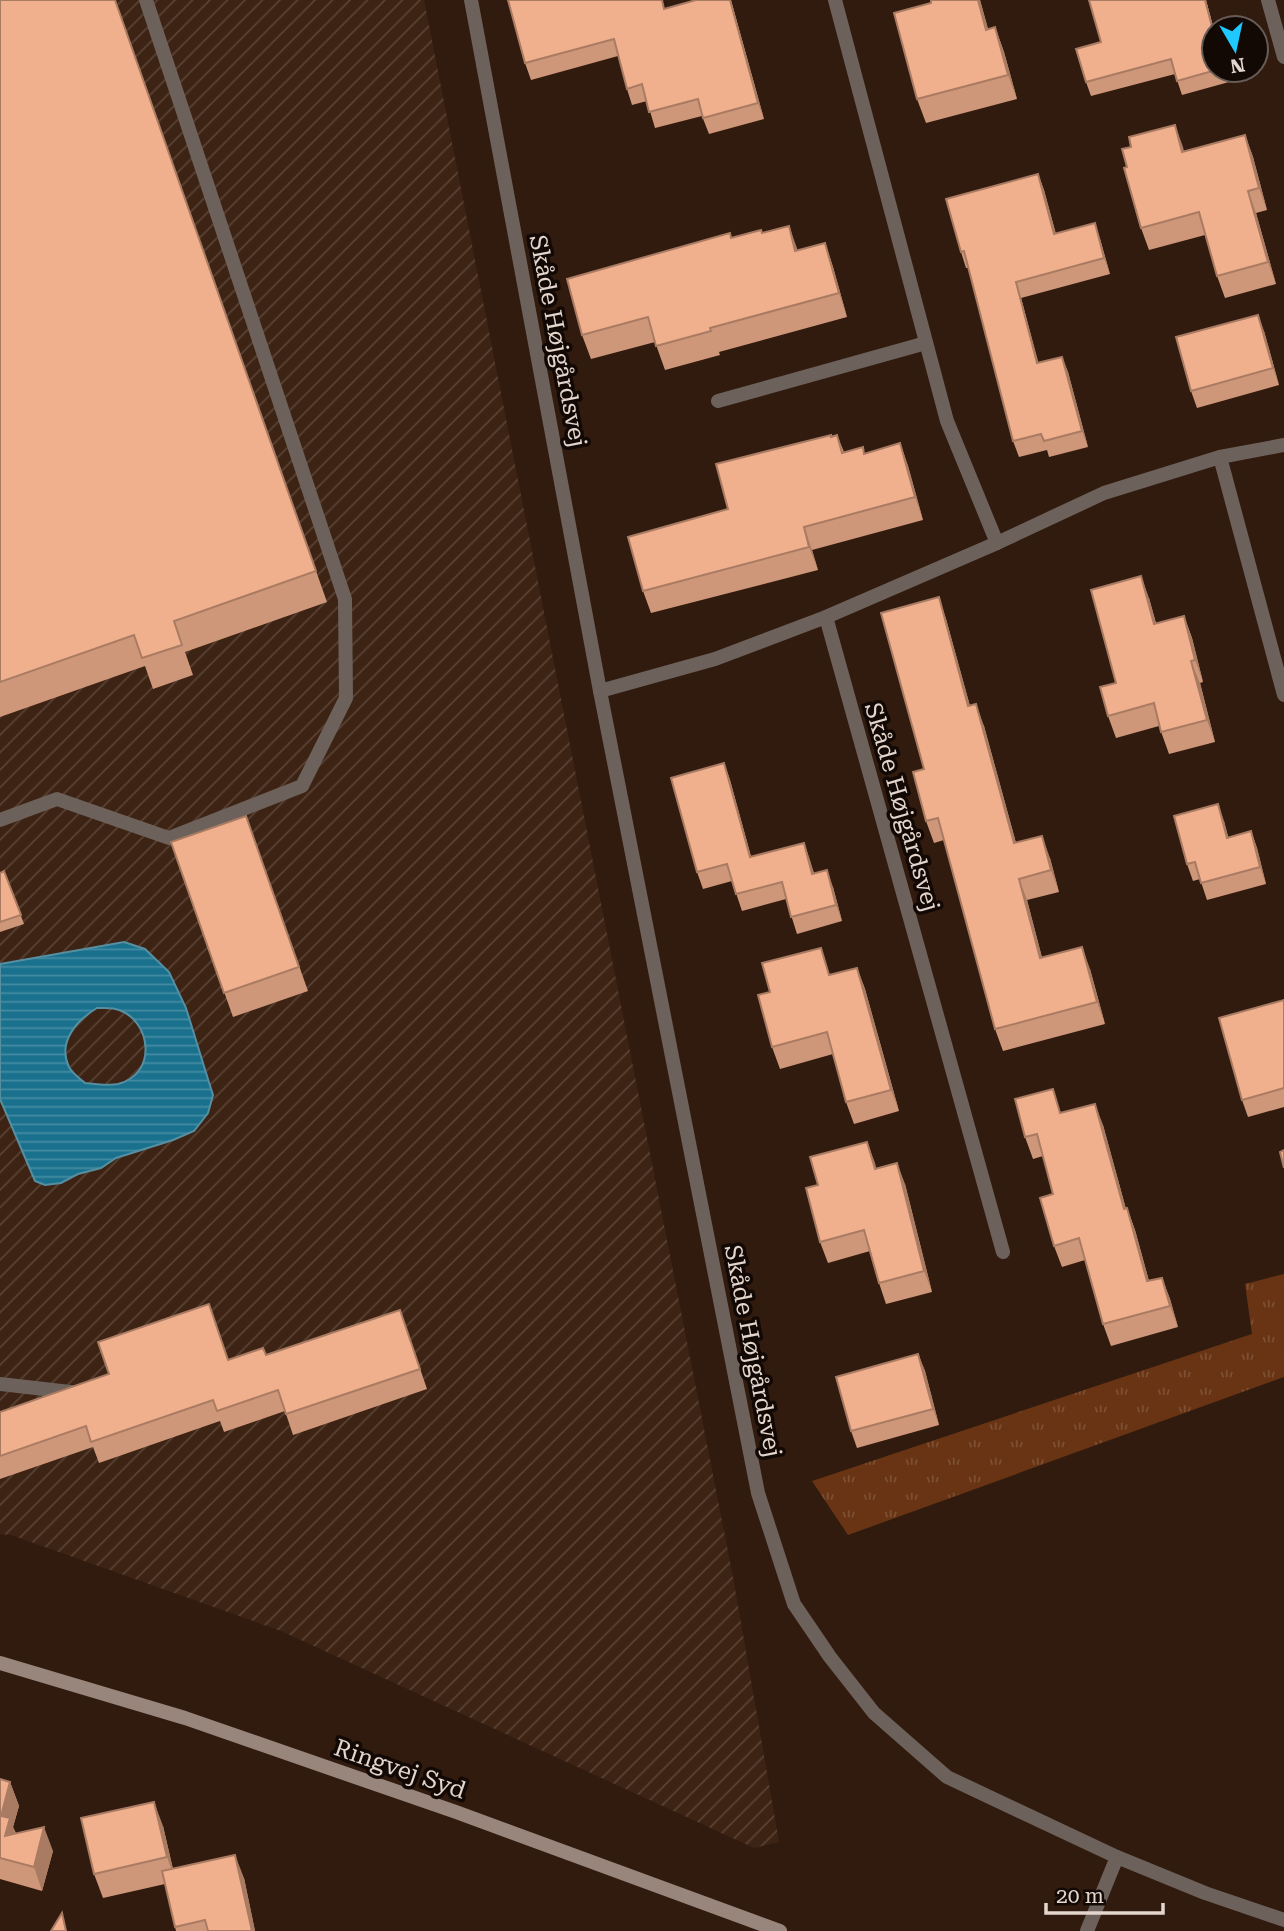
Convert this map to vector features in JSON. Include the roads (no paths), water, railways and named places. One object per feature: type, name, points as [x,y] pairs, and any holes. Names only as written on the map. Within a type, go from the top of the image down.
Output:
[{"type":"main road","name":"Ringvej Syd","points":[[0,1663],[198,1722],[456,1812],[780,1931]]},
{"type":"street","points":[[0,820],[57,799],[169,838],[302,786],[346,698],[345,599],[146,0]]},
{"type":"street","name":"Skåde Højgårdsvej","points":[[471,0],[600,691],[758,1493],[794,1604],[830,1657],[874,1713],[947,1777],[1117,1857],[1205,1893],[1284,1920]]},
{"type":"street","points":[[835,0],[947,421],[997,543]]},
{"type":"street","points":[[1268,0],[1284,57]]},
{"type":"street","points":[[718,401],[926,343]]},
{"type":"street","points":[[600,691],[715,659],[826,617],[1104,494],[1220,457],[1284,445]]},
{"type":"street","points":[[1220,457],[1284,695]]},
{"type":"street","name":"Skåde Højgårdsvej","points":[[826,617],[1003,1252]]},
{"type":"street","points":[[0,1384],[82,1393]]},
{"type":"street","points":[[1087,1931],[1117,1857]]},
{"type":"water","points":[[124,942],[145,949],[169,972],[186,1008],[213,1095],[208,1113],[194,1131],[116,1158],[101,1168],[78,1174],[61,1183],[45,1185],[35,1181],[0,1099],[0,964]],"holes":[[[97,1008],[117,1009],[130,1016],[143,1036],[146,1047],[140,1070],[118,1084],[85,1083],[70,1069],[66,1058],[67,1041],[71,1033],[82,1019]]]}]
